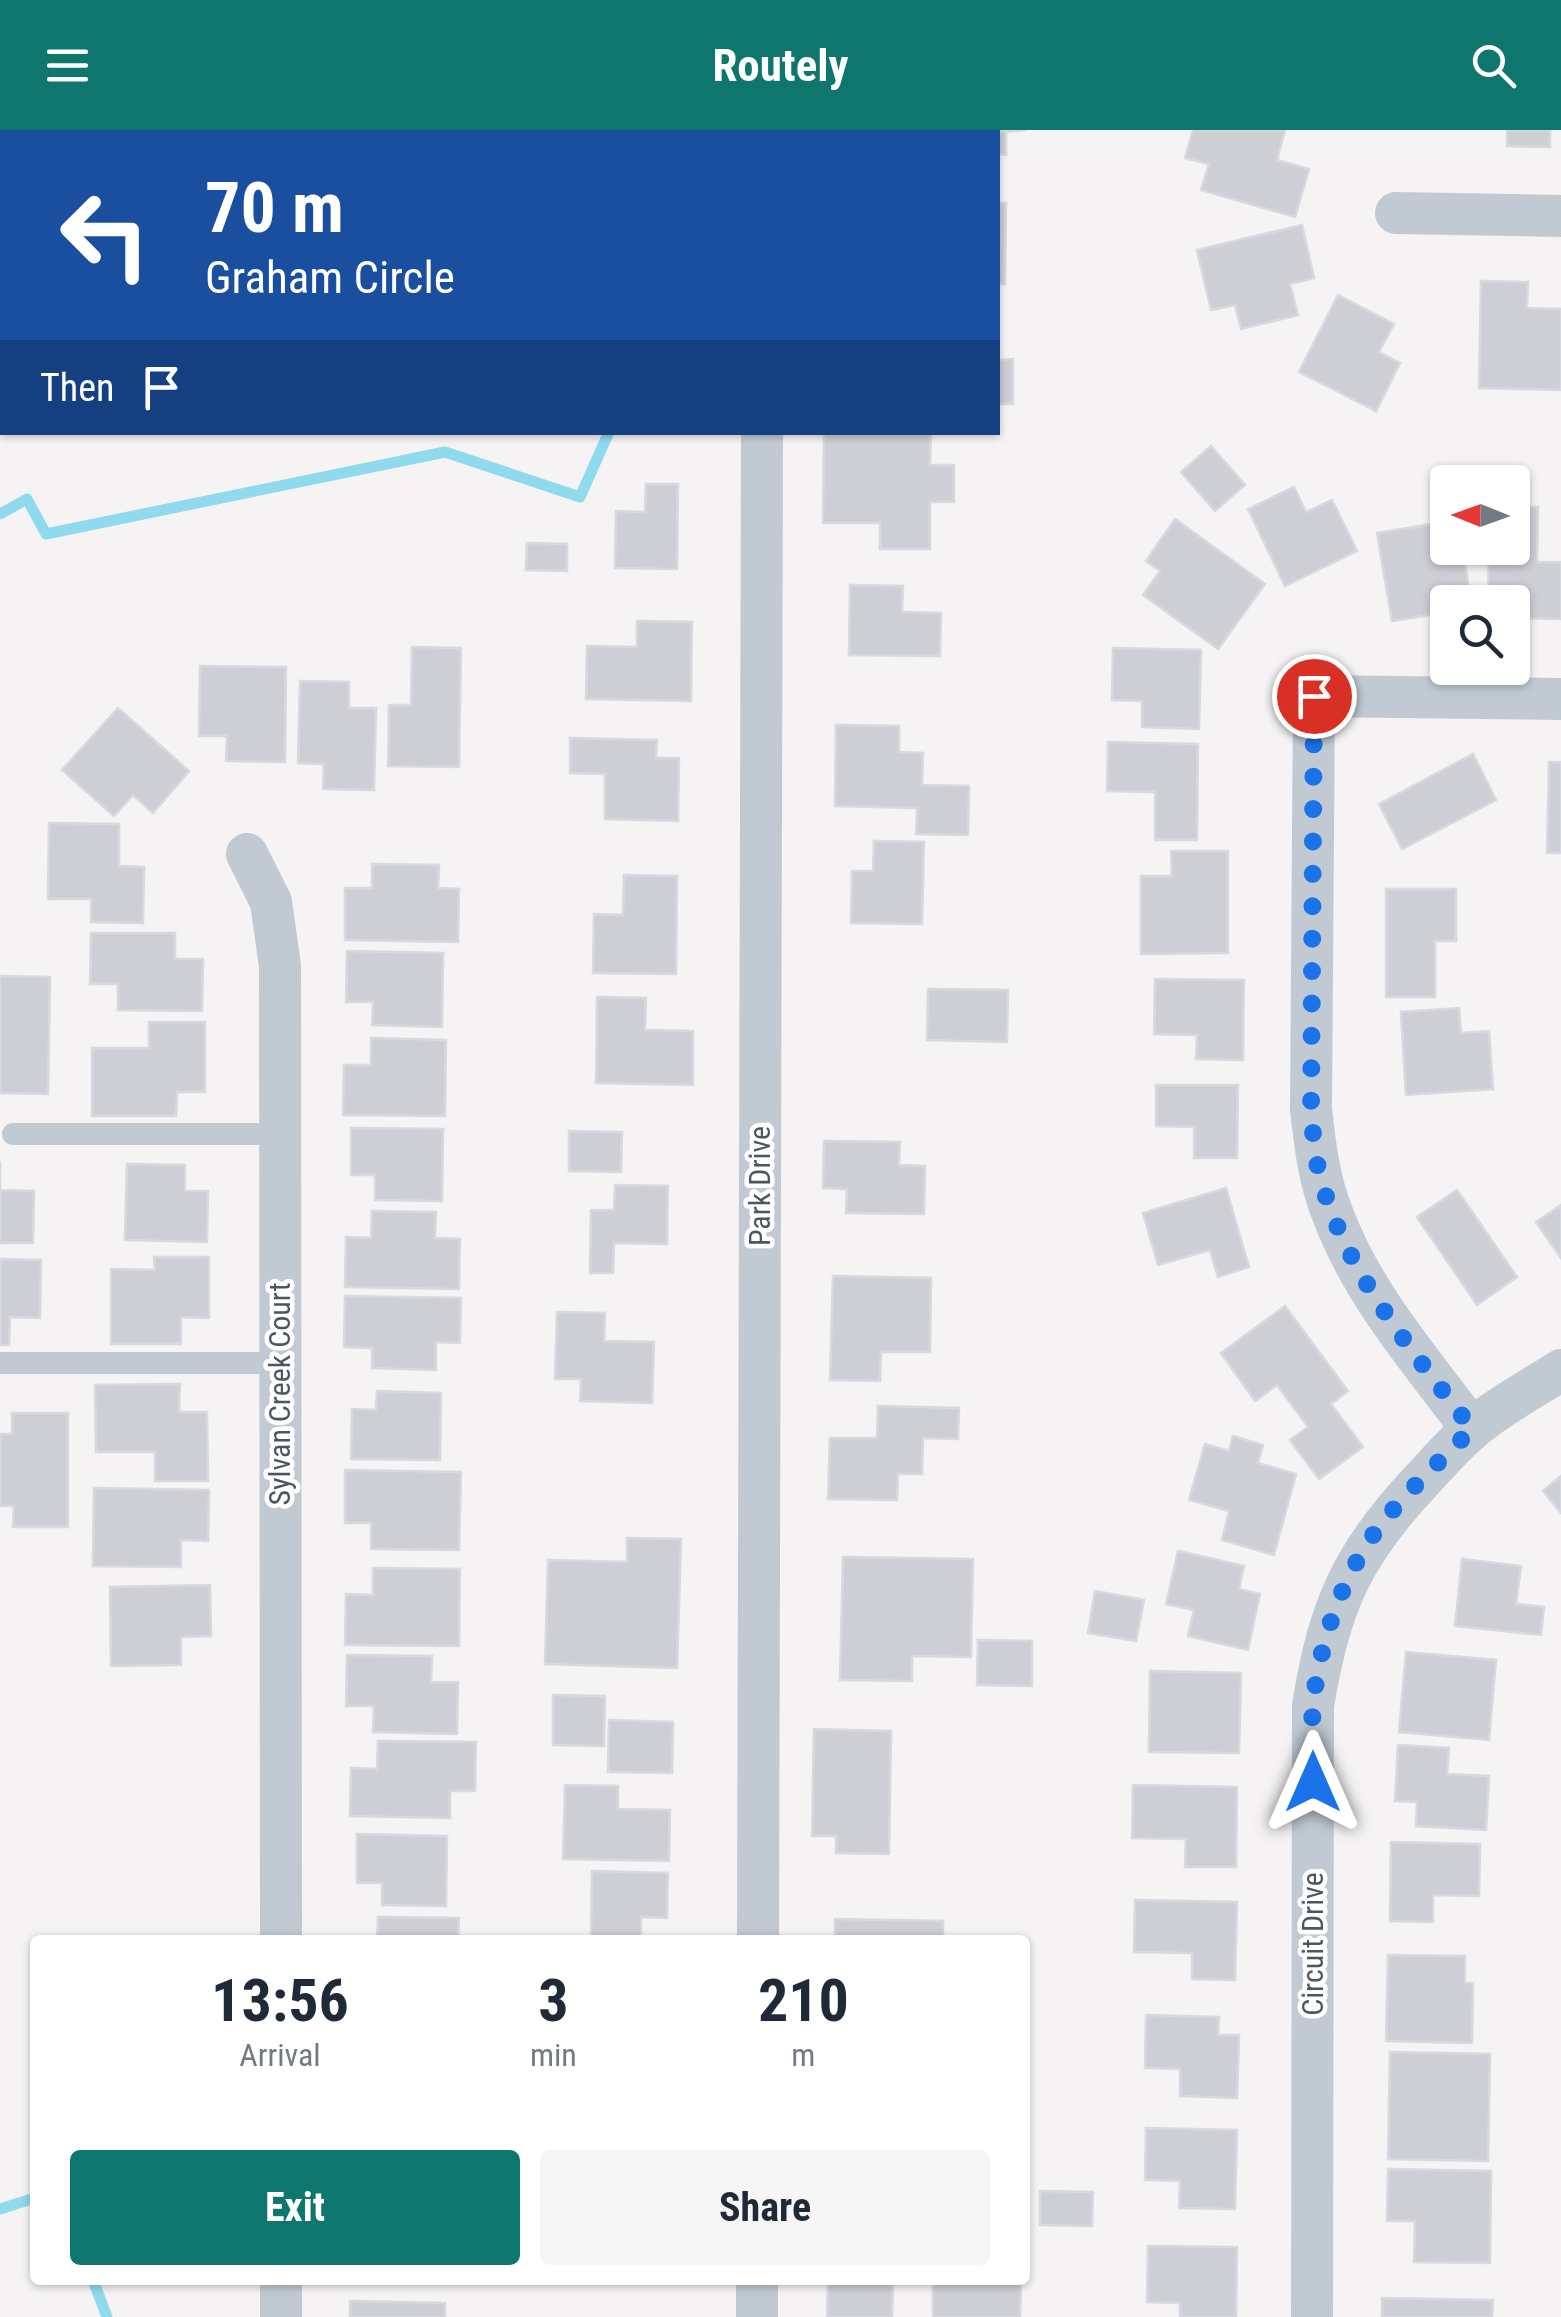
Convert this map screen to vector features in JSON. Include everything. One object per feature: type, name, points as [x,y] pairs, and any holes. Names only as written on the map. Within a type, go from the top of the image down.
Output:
[{"type":"street","points":[[1396,214],[1561,216]]},
{"type":"street","name":"Park Drive","points":[[758,1935],[762,435]]},
{"type":"street","points":[[1472,1429],[1383,1309],[1352,1260],[1317,1162],[1311,1109],[1314,696],[1561,699]]},
{"type":"street","name":"Sylvan Creek Court","points":[[247,854],[271,902],[280,966],[280,1935]]},
{"type":"street","name":"Circuit Drive","points":[[1312,2317],[1313,1706],[1321,1656],[1336,1607],[1357,1562],[1384,1520],[1472,1429],[1561,1370]]},
{"type":"street","points":[[281,2285],[281,2317]]},
{"type":"street","points":[[757,2285],[757,2317]]},
{"type":"lane","points":[[13,1134],[280,1134]]},
{"type":"lane","points":[[0,1364],[280,1362]]},
{"type":"building","points":[[1000,130],[1026,130],[1006,132],[1006,155],[1000,154]]},
{"type":"building","points":[[1193,130],[1285,130],[1277,160],[1309,169],[1295,217],[1201,190],[1209,164],[1185,158]]},
{"type":"building","points":[[1507,130],[1550,130],[1550,147],[1507,146]]},
{"type":"building","points":[[1000,203],[1006,203],[1005,284],[1000,284]]},
{"type":"building","points":[[1302,225],[1314,278],[1290,284],[1298,315],[1241,329],[1235,305],[1211,310],[1197,250]]},
{"type":"building","points":[[1481,281],[1528,282],[1527,308],[1561,309],[1561,390],[1479,388]]},
{"type":"building","points":[[1338,295],[1394,324],[1379,352],[1400,363],[1376,411],[1299,372]]},
{"type":"building","points":[[1013,359],[1013,404],[1000,404],[1000,360]]},
{"type":"building","points":[[824,435],[931,435],[930,465],[954,465],[954,502],[930,502],[930,549],[880,549],[880,523],[823,523]]},
{"type":"building","points":[[1211,446],[1245,485],[1215,511],[1181,472]]},
{"type":"building","points":[[646,484],[678,484],[677,569],[615,568],[616,511],[645,512]]},
{"type":"building","points":[[1294,487],[1306,512],[1332,500],[1357,551],[1285,586],[1248,509]]},
{"type":"building","points":[[1530,507],[1538,507],[1537,562],[1561,562],[1561,619],[1530,618],[1530,585],[1488,585],[1489,565],[1530,565]]},
{"type":"building","points":[[1175,519],[1265,584],[1218,649],[1143,595],[1160,571],[1146,561]]},
{"type":"building","points":[[1430,524],[1430,565],[1465,565],[1468,585],[1430,585],[1430,615],[1392,621],[1377,533]]},
{"type":"building","points":[[527,543],[567,544],[567,571],[526,570]]},
{"type":"building","points":[[850,585],[903,586],[902,612],[941,613],[940,656],[849,655]]},
{"type":"building","points":[[637,621],[692,622],[691,701],[586,699],[587,646],[637,647]]},
{"type":"building","points":[[412,647],[461,648],[459,767],[388,766],[389,705],[411,705]]},
{"type":"building","points":[[1113,648],[1201,650],[1199,729],[1142,727],[1142,701],[1112,700]]},
{"type":"building","points":[[200,666],[286,667],[285,762],[226,761],[227,736],[199,736]]},
{"type":"building","points":[[300,681],[349,682],[349,708],[376,708],[374,790],[323,789],[324,764],[298,763]]},
{"type":"building","points":[[118,708],[189,771],[153,813],[133,795],[114,816],[62,770]]},
{"type":"building","points":[[836,725],[899,726],[899,752],[923,753],[922,785],[969,786],[968,835],[916,834],[917,808],[835,806]]},
{"type":"building","points":[[570,738],[657,740],[656,758],[679,758],[678,821],[605,819],[605,774],[570,773]]},
{"type":"building","points":[[1108,742],[1198,744],[1197,840],[1155,840],[1155,792],[1107,791]]},
{"type":"building","points":[[1473,754],[1496,800],[1402,849],[1379,804]]},
{"type":"building","points":[[1549,762],[1561,762],[1561,853],[1547,853]]},
{"type":"building","points":[[49,823],[119,824],[119,866],[144,867],[143,923],[91,922],[91,899],[48,899]]},
{"type":"building","points":[[874,841],[924,842],[922,924],[851,923],[852,871],[873,871]]},
{"type":"building","points":[[1171,851],[1228,851],[1228,953],[1141,954],[1141,876],[1172,876]]},
{"type":"building","points":[[372,864],[439,865],[438,888],[459,889],[458,942],[345,940],[345,888],[372,888]]},
{"type":"building","points":[[624,875],[677,876],[676,974],[593,973],[594,914],[623,915]]},
{"type":"building","points":[[1386,889],[1456,889],[1456,941],[1435,941],[1435,997],[1386,997]]},
{"type":"building","points":[[91,933],[175,933],[175,959],[203,959],[202,1011],[118,1010],[118,984],[90,984]]},
{"type":"building","points":[[347,951],[443,953],[442,1027],[372,1025],[373,1002],[346,1002]]},
{"type":"building","points":[[0,976],[50,977],[48,1094],[0,1093]]},
{"type":"building","points":[[1155,979],[1244,980],[1243,1060],[1196,1059],[1197,1035],[1154,1034]]},
{"type":"building","points":[[928,989],[1008,990],[1007,1042],[927,1040]]},
{"type":"building","points":[[597,997],[646,998],[645,1030],[693,1031],[693,1085],[596,1083]]},
{"type":"building","points":[[1459,1008],[1461,1033],[1489,1031],[1493,1089],[1406,1095],[1401,1012]]},
{"type":"building","points":[[149,1022],[205,1022],[205,1092],[177,1092],[176,1116],[92,1116],[92,1048],[149,1048]]},
{"type":"building","points":[[371,1038],[446,1040],[445,1116],[343,1115],[344,1065],[371,1065]]},
{"type":"building","points":[[1156,1085],[1238,1085],[1237,1158],[1194,1158],[1194,1127],[1156,1126]]},
{"type":"building","points":[[351,1128],[443,1129],[442,1201],[375,1200],[375,1175],[351,1175]]},
{"type":"building","points":[[569,1131],[622,1132],[621,1172],[569,1171]]},
{"type":"building","points":[[824,1141],[900,1142],[899,1165],[925,1166],[924,1214],[846,1213],[847,1189],[823,1188]]},
{"type":"building","points":[[127,1164],[185,1165],[185,1191],[208,1191],[207,1242],[125,1240]]},
{"type":"building","points":[[615,1185],[668,1186],[667,1244],[614,1243],[613,1273],[590,1273],[591,1210],[614,1210]]},
{"type":"building","points":[[1226,1188],[1249,1267],[1218,1277],[1210,1250],[1158,1265],[1143,1213]]},
{"type":"building","points":[[0,1190],[34,1191],[33,1243],[0,1243]]},
{"type":"building","points":[[1457,1190],[1517,1277],[1477,1305],[1417,1217]]},
{"type":"building","points":[[1561,1205],[1561,1258],[1536,1222]]},
{"type":"building","points":[[372,1211],[436,1212],[435,1238],[460,1239],[459,1289],[345,1287],[346,1237],[371,1238]]},
{"type":"building","points":[[154,1257],[209,1257],[209,1318],[181,1317],[181,1344],[111,1344],[111,1269],[155,1270]]},
{"type":"building","points":[[0,1259],[41,1260],[40,1318],[10,1317],[9,1345],[0,1345]]},
{"type":"building","points":[[833,1276],[931,1278],[930,1352],[881,1352],[880,1381],[830,1380]]},
{"type":"building","points":[[345,1296],[461,1298],[460,1343],[436,1342],[436,1370],[372,1368],[372,1348],[344,1347]]},
{"type":"building","points":[[1285,1306],[1348,1391],[1331,1404],[1363,1447],[1319,1479],[1290,1440],[1308,1427],[1277,1385],[1255,1401],[1221,1353]]},
{"type":"building","points":[[557,1312],[605,1313],[604,1341],[654,1342],[652,1403],[580,1401],[581,1379],[555,1379]]},
{"type":"building","points":[[180,1384],[179,1412],[207,1412],[208,1481],[155,1481],[155,1452],[96,1452],[95,1385]]},
{"type":"building","points":[[377,1391],[441,1393],[440,1460],[351,1459],[352,1409],[376,1410]]},
{"type":"building","points":[[878,1406],[959,1408],[958,1439],[923,1438],[922,1474],[898,1474],[897,1500],[828,1499],[830,1438],[877,1438]]},
{"type":"building","points":[[12,1413],[68,1413],[68,1527],[13,1527],[14,1506],[0,1506],[0,1434],[12,1434]]},
{"type":"building","points":[[1233,1436],[1263,1445],[1258,1463],[1296,1474],[1274,1555],[1222,1540],[1229,1511],[1189,1500],[1205,1444],[1229,1451]]},
{"type":"building","points":[[345,1470],[461,1472],[459,1550],[371,1549],[371,1523],[345,1523]]},
{"type":"building","points":[[1561,1476],[1561,1513],[1543,1491]]},
{"type":"building","points":[[94,1488],[209,1490],[208,1541],[181,1540],[181,1567],[93,1566]]},
{"type":"building","points":[[627,1538],[681,1539],[677,1668],[545,1664],[548,1560],[627,1562]]},
{"type":"building","points":[[1178,1551],[1244,1566],[1239,1589],[1260,1594],[1248,1650],[1188,1636],[1194,1610],[1166,1604]]},
{"type":"building","points":[[843,1557],[973,1559],[971,1657],[912,1656],[912,1681],[840,1680]]},
{"type":"building","points":[[1462,1559],[1521,1566],[1516,1604],[1544,1607],[1541,1635],[1455,1626]]},
{"type":"building","points":[[373,1568],[460,1569],[459,1646],[345,1645],[346,1594],[373,1595]]},
{"type":"building","points":[[210,1585],[211,1636],[181,1637],[181,1665],[111,1666],[110,1587]]},
{"type":"building","points":[[1095,1591],[1144,1600],[1136,1641],[1088,1633]]},
{"type":"building","points":[[978,1640],[1032,1641],[1032,1686],[977,1685]]},
{"type":"building","points":[[1406,1652],[1496,1660],[1489,1740],[1399,1732]]},
{"type":"building","points":[[347,1655],[432,1656],[431,1682],[458,1682],[457,1734],[373,1732],[374,1706],[346,1706]]},
{"type":"building","points":[[1150,1671],[1241,1673],[1239,1753],[1149,1752]]},
{"type":"building","points":[[553,1695],[605,1696],[604,1746],[553,1745]]},
{"type":"building","points":[[609,1720],[673,1722],[672,1773],[608,1772]]},
{"type":"building","points":[[814,1729],[891,1731],[889,1854],[836,1853],[836,1836],[812,1836]]},
{"type":"building","points":[[378,1741],[476,1742],[475,1791],[450,1791],[450,1818],[350,1816],[351,1768],[377,1769]]},
{"type":"building","points":[[1398,1745],[1449,1748],[1447,1774],[1489,1776],[1486,1830],[1416,1826],[1417,1802],[1395,1801]]},
{"type":"building","points":[[565,1785],[618,1786],[618,1809],[670,1810],[669,1861],[563,1859]]},
{"type":"building","points":[[1133,1785],[1237,1787],[1236,1867],[1185,1867],[1186,1839],[1132,1838]]},
{"type":"building","points":[[357,1834],[447,1836],[446,1906],[382,1905],[382,1883],[357,1883]]},
{"type":"building","points":[[1391,1842],[1480,1844],[1479,1896],[1433,1895],[1433,1922],[1390,1921]]},
{"type":"building","points":[[592,1871],[668,1873],[667,1918],[641,1917],[641,1935],[591,1935]]},
{"type":"building","points":[[1135,1900],[1237,1902],[1235,1980],[1192,1979],[1192,1953],[1134,1952]]},
{"type":"building","points":[[378,1917],[459,1918],[458,1935],[377,1935]]},
{"type":"building","points":[[835,1919],[943,1921],[943,1935],[835,1935]]},
{"type":"building","points":[[1388,1955],[1465,1956],[1465,1983],[1473,1983],[1472,2043],[1386,2041]]},
{"type":"building","points":[[1146,2015],[1219,2017],[1218,2035],[1239,2035],[1237,2098],[1180,2096],[1180,2069],[1145,2068]]},
{"type":"building","points":[[1390,2052],[1490,2054],[1488,2161],[1388,2159]]},
{"type":"building","points":[[1146,2128],[1237,2130],[1235,2209],[1179,2208],[1180,2181],[1145,2180]]},
{"type":"building","points":[[1388,2169],[1491,2171],[1490,2263],[1414,2262],[1415,2221],[1387,2221]]},
{"type":"building","points":[[1040,2191],[1093,2192],[1092,2226],[1040,2225]]},
{"type":"building","points":[[1148,2246],[1237,2247],[1236,2317],[1180,2317],[1180,2303],[1147,2302]]},
{"type":"building","points":[[828,2285],[893,2285],[892,2317],[827,2317]]},
{"type":"building","points":[[933,2285],[1021,2285],[1020,2317],[933,2317]]},
{"type":"building","points":[[1382,2298],[1493,2300],[1492,2317],[1382,2317]]},
{"type":"building","points":[[350,2301],[445,2303],[445,2317],[350,2317]]},
{"type":"waterway","points":[[0,514],[27,499],[46,534],[445,452],[580,497],[608,435]]},
{"type":"waterway","points":[[0,2209],[30,2200]]},
{"type":"waterway","points":[[95,2285],[107,2317]]},
{"type":"route","points":[[1313,1782],[1313,1706],[1321,1656],[1336,1607],[1357,1562],[1384,1520],[1472,1429],[1383,1309],[1352,1260],[1317,1162],[1311,1109],[1314,696]]}]
